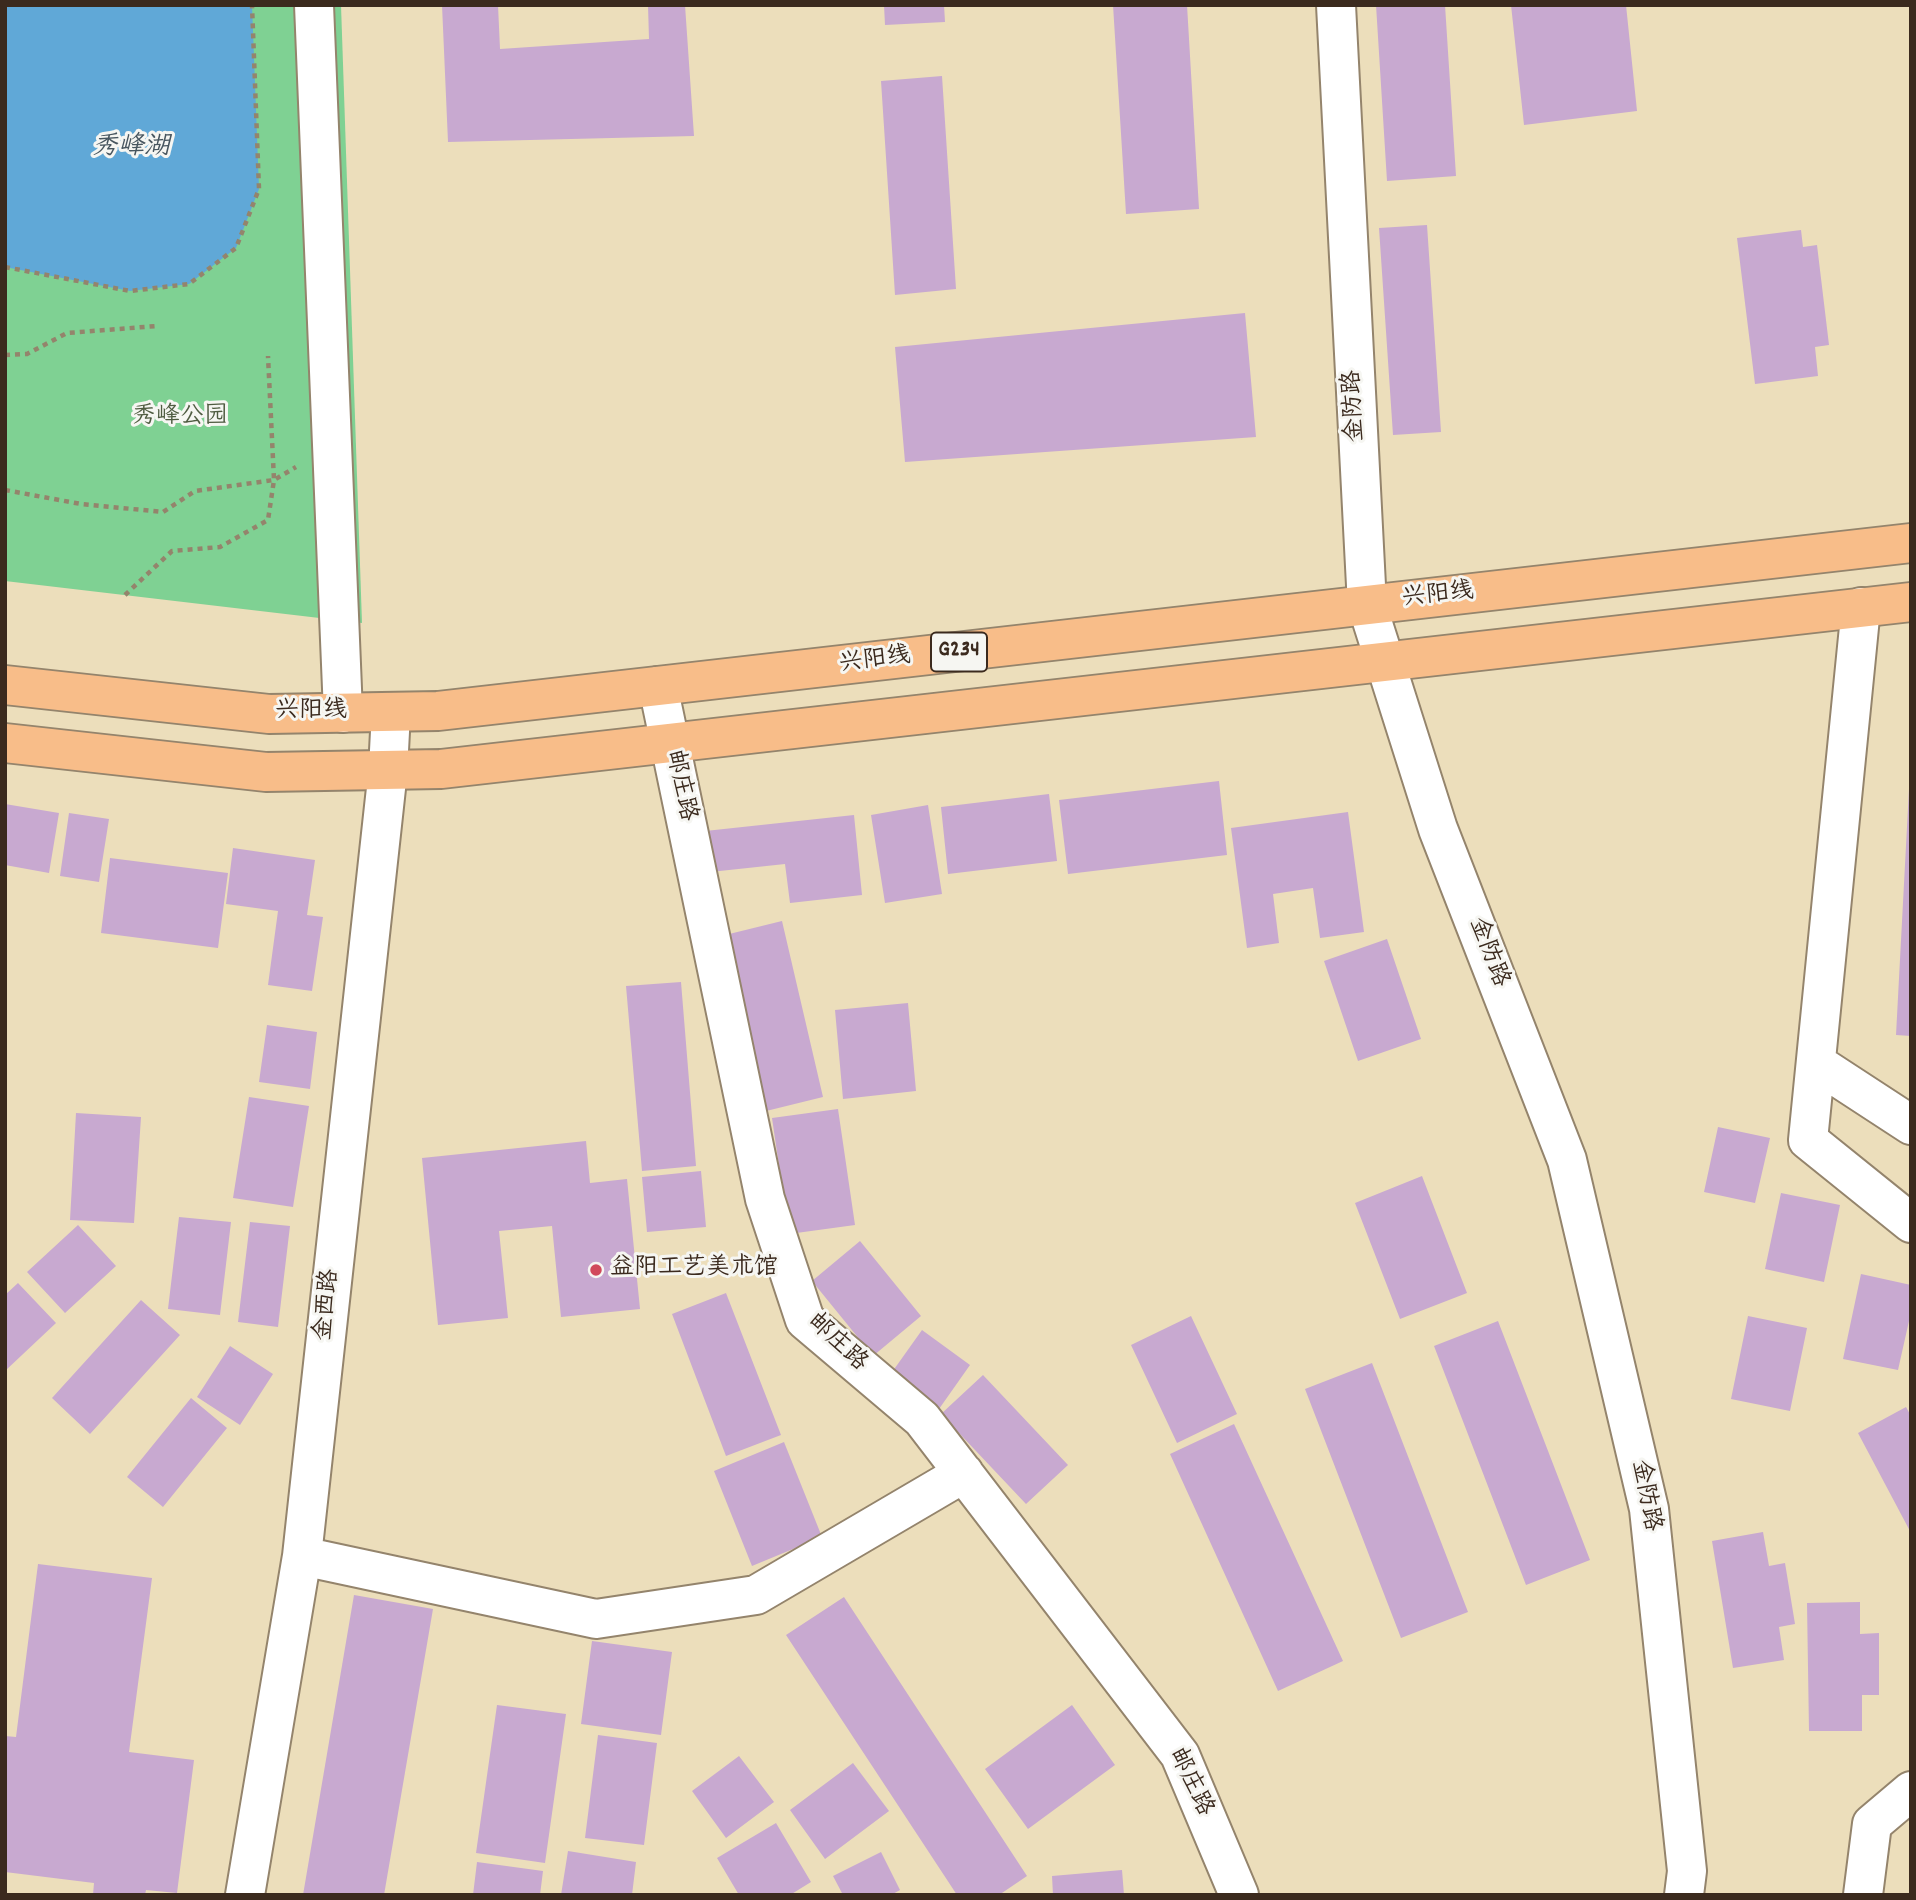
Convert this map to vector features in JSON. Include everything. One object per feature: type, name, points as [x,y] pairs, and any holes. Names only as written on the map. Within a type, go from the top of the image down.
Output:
[{"type":"highway","name":"兴阳线","points":[[5,685],[269,714],[438,711],[1911,543]]},
{"type":"highway","name":"G234","points":[[5,743],[266,772],[441,769],[1911,602]]},
{"type":"street","points":[[314,5],[344,713]]},
{"type":"street","name":"金防路","points":[[1336,5],[1367,605],[1438,829],[1567,1160],[1649,1508],[1687,1871],[1684,1895]]},
{"type":"street","points":[[1861,607],[1808,1140],[1911,1223]]},
{"type":"street","name":"邮庄路","points":[[658,686],[765,1199],[805,1320],[922,1419],[1180,1755],[1240,1895]]},
{"type":"street","name":"金西路","points":[[245,1895],[302,1556],[388,770],[391,712]]},
{"type":"street","points":[[1816,1063],[1911,1125]]},
{"type":"street","points":[[302,1556],[596,1619],[756,1595],[964,1474]]},
{"type":"street","points":[[1863,1895],[1872,1824],[1911,1791]]},
{"type":"path","points":[[5,267],[130,290],[189,284],[236,248],[259,189],[252,5]]},
{"type":"path","points":[[5,355],[27,354],[67,333],[158,326]]},
{"type":"path","points":[[124,595],[172,551],[220,547],[268,520],[274,480],[268,356]]},
{"type":"path","points":[[5,490],[81,504],[163,512],[195,491],[274,480],[332,443]]},
{"type":"green space","name":"秀峰公园","points":[[5,5],[341,5],[362,623],[5,581]]},
{"type":"water","name":"秀峰湖","points":[[5,5],[252,5],[259,189],[236,248],[189,284],[130,291],[5,267]]},
{"type":"building","points":[[442,5],[498,5],[500,49],[649,39],[648,5],[685,5],[694,136],[448,142]]},
{"type":"building","points":[[884,5],[944,5],[945,22],[885,25]]},
{"type":"building","points":[[1113,5],[1187,5],[1199,209],[1126,214]]},
{"type":"building","points":[[1376,5],[1445,5],[1456,176],[1387,181]]},
{"type":"building","points":[[1511,5],[1626,5],[1637,111],[1524,125]]},
{"type":"building","points":[[942,76],[956,289],[895,295],[881,81]]},
{"type":"building","points":[[1427,225],[1441,432],[1393,435],[1379,228]]},
{"type":"building","points":[[1801,230],[1803,247],[1817,245],[1829,345],[1815,347],[1818,376],[1755,384],[1737,238]]},
{"type":"building","points":[[1245,313],[1256,437],[905,462],[895,347]]},
{"type":"building","points":[[1219,781],[1227,855],[1068,874],[1059,800]]},
{"type":"building","points":[[1911,789],[1911,1036],[1896,1035]]},
{"type":"building","points":[[1049,794],[1057,861],[948,874],[941,807]]},
{"type":"building","points":[[5,804],[59,813],[49,873],[5,865]]},
{"type":"building","points":[[928,805],[942,894],[885,903],[871,815]]},
{"type":"building","points":[[1348,812],[1364,932],[1320,938],[1313,888],[1273,894],[1279,943],[1247,948],[1231,828]]},
{"type":"building","points":[[69,813],[109,819],[99,882],[60,876]]},
{"type":"building","points":[[854,815],[862,895],[790,903],[785,864],[701,873],[696,832]]},
{"type":"building","points":[[233,848],[315,860],[307,915],[323,917],[312,991],[268,985],[278,911],[226,904]]},
{"type":"building","points":[[110,858],[228,873],[218,948],[101,933]]},
{"type":"building","points":[[782,921],[823,1097],[758,1113],[717,937]]},
{"type":"building","points":[[1387,939],[1421,1039],[1358,1061],[1324,961]]},
{"type":"building","points":[[681,982],[696,1166],[642,1171],[626,986]]},
{"type":"building","points":[[908,1003],[916,1091],[843,1099],[835,1010]]},
{"type":"building","points":[[267,1025],[317,1032],[310,1089],[259,1082]]},
{"type":"building","points":[[249,1097],[309,1106],[293,1207],[233,1198]]},
{"type":"building","points":[[838,1109],[855,1225],[789,1234],[772,1118]]},
{"type":"building","points":[[76,1113],[141,1117],[134,1223],[70,1220]]},
{"type":"building","points":[[1718,1127],[1770,1138],[1755,1203],[1704,1192]]},
{"type":"building","name":"益阳工艺美术馆","points":[[586,1141],[590,1183],[627,1179],[640,1309],[561,1317],[552,1226],[499,1231],[508,1318],[438,1325],[422,1158]]},
{"type":"building","points":[[701,1171],[706,1227],[647,1232],[642,1177]]},
{"type":"building","points":[[1422,1176],[1467,1293],[1400,1319],[1355,1203]]},
{"type":"building","points":[[1781,1193],[1840,1205],[1824,1282],[1765,1269]]},
{"type":"building","points":[[179,1217],[231,1222],[220,1315],[168,1309]]},
{"type":"building","points":[[250,1222],[290,1226],[278,1327],[238,1322]]},
{"type":"building","points":[[78,1225],[116,1266],[65,1313],[27,1272]]},
{"type":"building","points":[[860,1241],[921,1316],[873,1356],[812,1281]]},
{"type":"building","points":[[1861,1274],[1911,1285],[1911,1312],[1898,1370],[1843,1359]]},
{"type":"building","points":[[18,1283],[56,1323],[5,1371],[5,1295]]},
{"type":"building","points":[[726,1293],[781,1435],[726,1456],[672,1314]]},
{"type":"building","points":[[141,1300],[180,1335],[90,1434],[52,1398]]},
{"type":"building","points":[[1191,1316],[1237,1414],[1177,1443],[1131,1345]]},
{"type":"building","points":[[1748,1316],[1807,1328],[1790,1411],[1731,1399]]},
{"type":"building","points":[[1498,1321],[1590,1560],[1526,1585],[1434,1346]]},
{"type":"building","points":[[922,1330],[970,1365],[939,1409],[890,1375]]},
{"type":"building","points":[[230,1346],[273,1374],[240,1425],[197,1397]]},
{"type":"building","points":[[1372,1363],[1468,1612],[1401,1638],[1305,1389]]},
{"type":"building","points":[[983,1375],[1068,1465],[1026,1504],[941,1414]]},
{"type":"building","points":[[191,1398],[227,1428],[163,1507],[127,1477]]},
{"type":"building","points":[[1906,1407],[1911,1416],[1911,1533],[1858,1433]]},
{"type":"building","points":[[1234,1424],[1343,1661],[1278,1691],[1170,1454]]},
{"type":"building","points":[[784,1442],[822,1537],[752,1566],[714,1471]]},
{"type":"building","points":[[1763,1532],[1769,1566],[1785,1563],[1795,1624],[1779,1627],[1784,1660],[1733,1668],[1712,1541]]},
{"type":"building","points":[[38,1564],[152,1578],[129,1752],[194,1760],[177,1893],[146,1890],[145,1895],[93,1895],[94,1883],[5,1872],[5,1736],[16,1737]]},
{"type":"building","points":[[354,1595],[433,1609],[384,1895],[303,1895]]},
{"type":"building","points":[[844,1597],[1027,1876],[999,1895],[957,1895],[786,1635]]},
{"type":"building","points":[[1860,1602],[1860,1634],[1879,1633],[1879,1695],[1862,1695],[1862,1731],[1809,1731],[1807,1603]]},
{"type":"building","points":[[592,1641],[672,1652],[661,1735],[581,1724]]},
{"type":"building","points":[[497,1705],[566,1714],[545,1863],[476,1853]]},
{"type":"building","points":[[1072,1705],[1115,1765],[1028,1829],[985,1769]]},
{"type":"building","points":[[598,1735],[657,1743],[644,1845],[585,1838]]},
{"type":"building","points":[[739,1756],[774,1802],[726,1838],[692,1791]]},
{"type":"building","points":[[853,1763],[889,1811],[825,1859],[790,1810]]},
{"type":"building","points":[[776,1823],[811,1882],[790,1895],[739,1895],[717,1858]]},
{"type":"building","points":[[568,1851],[636,1862],[632,1895],[561,1895]]},
{"type":"building","points":[[881,1852],[900,1890],[891,1895],[843,1895],[833,1876]]},
{"type":"building","points":[[477,1862],[543,1871],[540,1895],[473,1895]]},
{"type":"building","points":[[1122,1870],[1124,1895],[1053,1895],[1052,1876]]},
{"type":"place","name":"益阳工艺美术馆","points":[[596,1270]]}]
